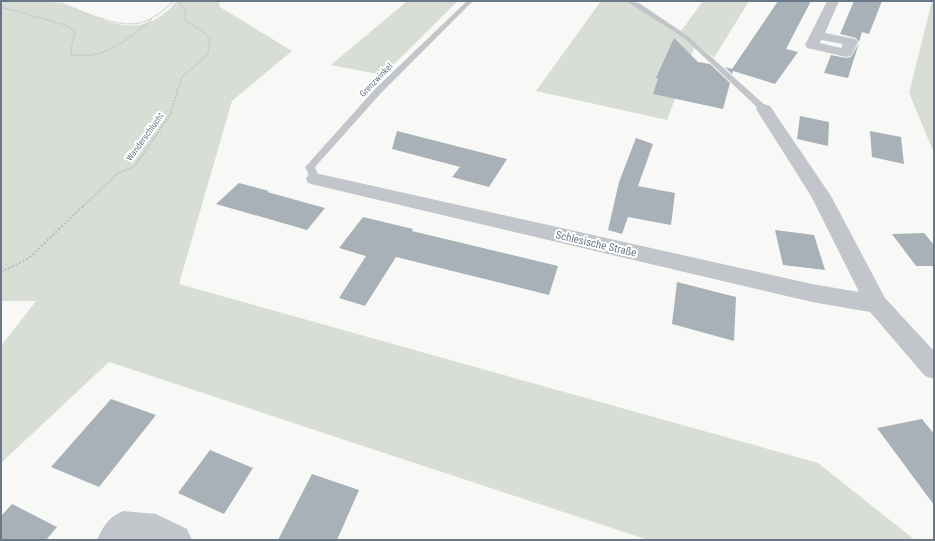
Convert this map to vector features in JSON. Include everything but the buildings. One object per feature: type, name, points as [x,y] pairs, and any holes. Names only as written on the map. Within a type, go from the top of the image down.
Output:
[{"type":"street","points":[[817,35],[833,1]]},
{"type":"street","points":[[764,109],[821,196],[878,304],[934,368]]},
{"type":"street","name":"Schlesische Straße","points":[[314,179],[812,293],[878,304]]},
{"type":"street","points":[[113,540],[123,527],[156,530],[176,540]]},
{"type":"lane","name":"Grenzwinkel","points":[[314,179],[310,166],[378,91],[470,1]]},
{"type":"lane","points":[[629,1],[638,4],[686,37],[764,109]]},
{"type":"path","points":[[56,1],[111,22],[140,23],[152,19]]},
{"type":"path","points":[[1,7],[65,25],[75,31],[71,49],[72,55],[84,56],[99,54],[136,33],[174,1]]},
{"type":"path","name":"Wanderschlucht","points":[[1,272],[29,258],[117,174],[135,166],[170,115],[182,77],[208,54],[210,37],[184,19],[186,10],[178,1]]},
{"type":"shaded area","points":[[1,1],[50,1],[68,6],[116,24],[131,25],[146,23],[161,16],[177,1],[219,1],[220,7],[292,51],[232,101],[179,284],[818,463],[915,540],[648,540],[109,362],[1,463],[1,346],[36,301],[1,301]]},
{"type":"shaded area","points":[[407,1],[458,1],[383,75],[331,65]]},
{"type":"shaded area","points":[[601,1],[625,1],[634,4],[685,37],[695,46],[667,120],[536,91]]},
{"type":"shaded area","points":[[703,1],[749,1],[714,58],[681,31]]},
{"type":"shaded area","points":[[932,1],[934,1],[934,153],[909,93]]}]
